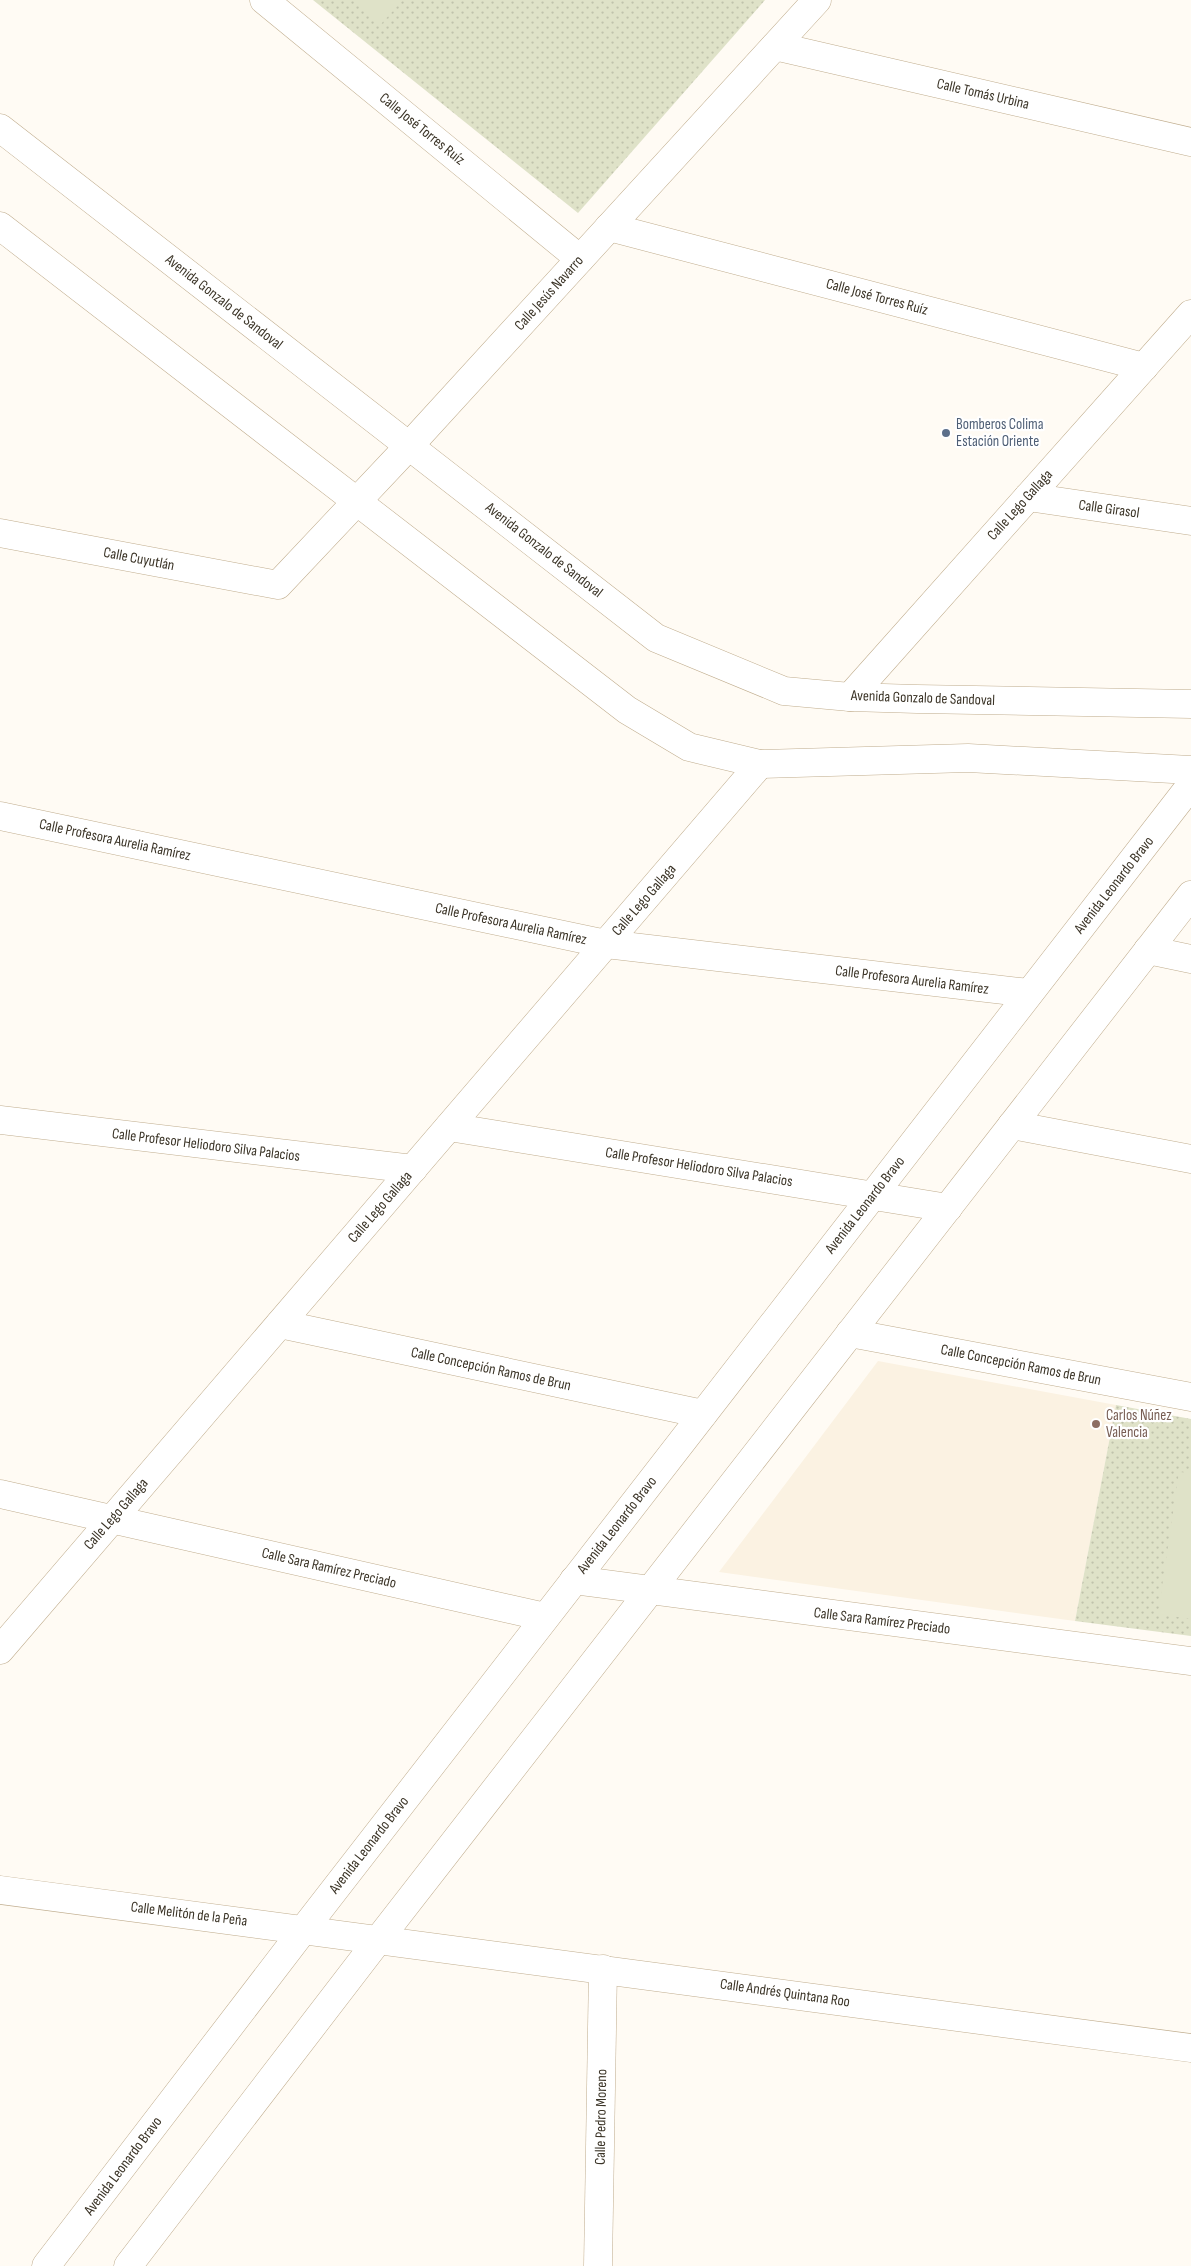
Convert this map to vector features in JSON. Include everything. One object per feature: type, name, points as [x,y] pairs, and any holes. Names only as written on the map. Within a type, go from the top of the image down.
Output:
[{"type":"street","name":"Calle José Torres Ruíz","points":[[264,0],[580,259]]},
{"type":"street","name":"Calle Jesús Navarro","points":[[278,584],[409,446],[817,0]]},
{"type":"street","name":"Calle Tomás Urbina","points":[[775,46],[1191,142]]},
{"type":"street","name":"Avenida Gonzalo de Sandoval","points":[[0,128],[656,638],[784,691],[850,697],[1191,704]]},
{"type":"street","points":[[0,226],[626,710],[689,747],[760,764],[968,758],[1191,770]]},
{"type":"street","name":"Calle José Torres Ruíz","points":[[610,226],[1144,366]]},
{"type":"street","name":"Calle Lego Gallaga","points":[[850,697],[1191,314]]},
{"type":"street","name":"Calle Girasol","points":[[1028,497],[1191,522]]},
{"type":"street","name":"Calle Cuyutlán","points":[[0,533],[278,584]]},
{"type":"street","name":"Calle Lego Gallaga","points":[[0,1650],[760,764]]},
{"type":"street","name":"Avenida Leonardo Bravo","points":[[46,2266],[545,1617],[1191,785]]},
{"type":"street","name":"Calle Profesora Aurelia Ramírez","points":[[0,816],[606,944],[1029,993]]},
{"type":"street","points":[[128,2266],[379,1939],[1191,895]]},
{"type":"street","points":[[1148,950],[1191,959]]},
{"type":"street","name":"Calle Profesor Heliodoro Silva Palacios","points":[[0,1120],[413,1169]]},
{"type":"street","points":[[1012,1125],[1191,1159]]},
{"type":"street","name":"Calle Profesor Heliodoro Silva Palacios","points":[[448,1127],[948,1208]]},
{"type":"street","name":"Calle Concepción Ramos de Brun","points":[[280,1324],[703,1414]]},
{"type":"street","name":"Calle Concepción Ramos de Brun","points":[[850,1333],[1191,1397]]},
{"type":"street","name":"Calle Sara Ramírez Preciado","points":[[0,1494],[545,1617]]},
{"type":"street","name":"Calle Sara Ramírez Preciado","points":[[574,1580],[1191,1661]]},
{"type":"street","name":"Calle Melitón de la Peña","points":[[4,1896],[379,1939]]},
{"type":"street","name":"Calle Andrés Quintana Roo","points":[[379,1939],[1191,2048]]},
{"type":"street","name":"Calle Pedro Moreno","points":[[598,2266],[604,1969]]},
{"type":"shaded area","points":[[878,1361],[1116,1405],[1075,1621],[719,1572]]},
{"type":"green space","points":[[313,0],[765,0],[578,213]]},
{"type":"green space","points":[[355,0],[403,0],[381,24]]},
{"type":"green space","points":[[1116,1405],[1191,1419],[1191,1636],[1075,1621]]},
{"type":"green space","points":[[1179,1472],[1191,1473],[1191,1619],[1158,1614]]},
{"type":"place","name":"Bomberos Colima Estación Oriente","points":[[946,433]]},
{"type":"place","name":"Carlos Núñez Valencia","points":[[1096,1424]]}]
